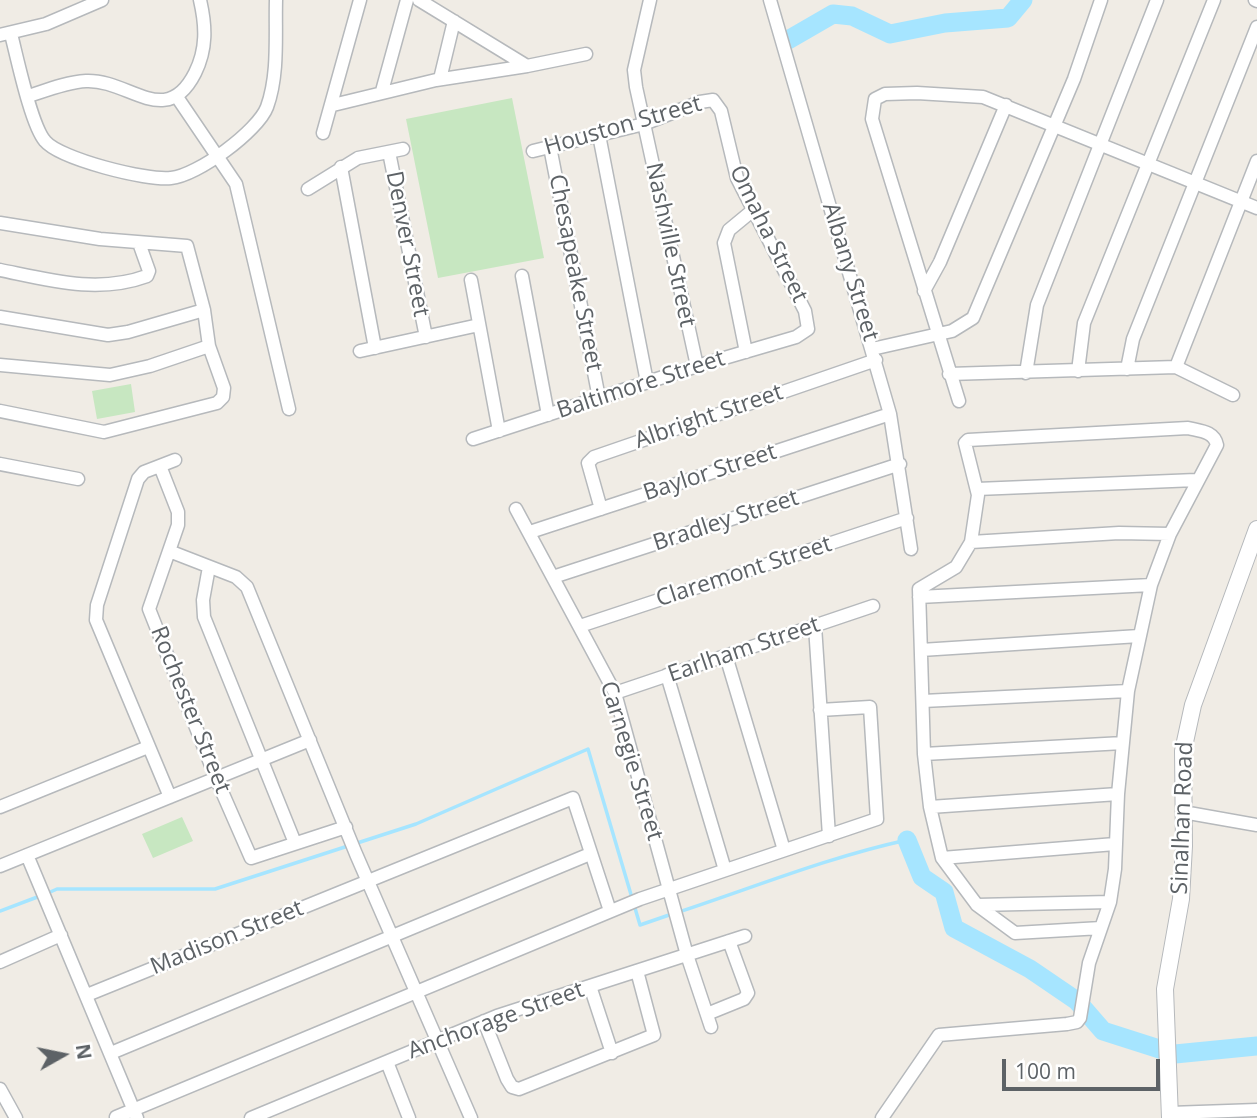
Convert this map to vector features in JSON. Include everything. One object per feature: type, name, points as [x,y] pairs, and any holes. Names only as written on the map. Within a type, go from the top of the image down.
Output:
[{"type":"street","points":[[102,0],[65,17],[5,34],[43,139],[50,146],[78,158],[144,178],[174,178],[252,132],[267,107],[275,68],[276,0]]},
{"type":"street","points":[[29,96],[87,81],[156,100],[177,97],[191,81],[200,62],[206,36],[200,0]]},
{"type":"street","points":[[323,133],[333,105],[360,0]]},
{"type":"street","points":[[382,91],[407,0]]},
{"type":"street","points":[[419,0],[527,66]]},
{"type":"street","name":"Nashville Street","points":[[650,0],[634,71],[697,366]]},
{"type":"street","name":"Albany Street","points":[[770,0],[890,414],[900,464],[911,548]]},
{"type":"street","points":[[874,354],[936,332],[952,331],[973,318],[1074,79],[1101,0]]},
{"type":"street","points":[[1026,373],[1037,304],[1157,0]]},
{"type":"street","points":[[1077,371],[1084,323],[1214,0]]},
{"type":"street","points":[[440,79],[454,22]]},
{"type":"street","points":[[1127,369],[1133,339],[1257,27]]},
{"type":"street","points":[[333,105],[440,79],[586,54]]},
{"type":"street","points":[[959,401],[872,119],[875,99],[885,94],[963,94],[1006,105],[1257,208]]},
{"type":"street","points":[[177,97],[236,184],[289,410]]},
{"type":"street","name":"Houston Street","points":[[533,152],[644,124],[713,100]]},
{"type":"street","name":"Omaha Street","points":[[713,100],[721,111],[734,170],[752,211],[805,312],[808,329]]},
{"type":"street","points":[[924,291],[940,262],[1006,105]]},
{"type":"street","points":[[599,135],[648,382]]},
{"type":"street","name":"Chesapeake Street","points":[[550,147],[599,398]]},
{"type":"street","name":"Denver Street","points":[[341,167],[358,158],[396,150],[426,337]]},
{"type":"street","points":[[1176,367],[1257,161]]},
{"type":"street","points":[[308,189],[341,167],[375,348]]},
{"type":"street","points":[[746,352],[724,243],[729,230],[752,211]]},
{"type":"street","points":[[0,223],[139,243],[187,246],[204,310],[209,346],[224,388],[223,397],[217,404],[104,432],[0,411]]},
{"type":"street","points":[[0,270],[96,286],[125,284],[147,276],[149,271],[139,243]]},
{"type":"street","points":[[522,276],[548,415]]},
{"type":"street","points":[[471,280],[499,431]]},
{"type":"street","points":[[0,317],[108,335],[128,332],[204,310]]},
{"type":"street","points":[[360,351],[480,325]]},
{"type":"street","name":"Baltimore Street","points":[[473,439],[697,366],[796,337],[808,329]]},
{"type":"street","points":[[0,365],[110,375],[150,366],[209,346]]},
{"type":"street","name":"Albright Street","points":[[601,509],[589,471],[589,463],[594,457],[874,354]]},
{"type":"street","points":[[949,374],[1176,367],[1233,395]]},
{"type":"street","name":"Baylor Street","points":[[530,532],[890,414]]},
{"type":"street","points":[[882,1118],[939,1035],[1067,1024],[1077,1022],[1080,1018],[1089,964],[1110,902],[1128,691],[1151,585],[1170,534],[1196,480],[1217,445],[1209,433],[1188,428],[971,439],[965,443],[968,464],[977,489],[971,542],[956,567],[919,589],[924,754],[930,807],[942,858],[977,905],[1015,933],[1101,928]]},
{"type":"street","points":[[170,797],[96,620],[97,605],[138,479],[144,472],[175,460]]},
{"type":"street","points":[[0,464],[78,479]]},
{"type":"street","name":"Bradley Street","points":[[553,577],[900,464]]},
{"type":"street","name":"Rochester Street","points":[[160,466],[178,512],[178,525],[149,609],[251,858],[295,843],[348,832]]},
{"type":"street","points":[[977,489],[1196,480]]},
{"type":"street","name":"Carnegie Street","points":[[516,509],[615,693],[687,955],[709,1021],[744,999],[748,993],[729,941]]},
{"type":"street","name":"Claremont Street","points":[[580,626],[907,518]]},
{"type":"street","name":"Sinalhan Road","points":[[1170,1116],[1165,989],[1181,899],[1182,756],[1190,714],[1253,550],[1257,528]]},
{"type":"street","points":[[971,542],[1119,533],[1170,534]]},
{"type":"street","points":[[169,551],[243,581],[247,587],[356,854],[471,1118]]},
{"type":"street","points":[[209,567],[203,600],[204,617],[295,843]]},
{"type":"street","points":[[919,597],[1151,585]]},
{"type":"street","name":"Earlham Street","points":[[615,693],[873,607]]},
{"type":"street","points":[[815,626],[829,836]]},
{"type":"street","points":[[921,650],[1139,636]]},
{"type":"street","points":[[726,656],[784,850]]},
{"type":"street","points":[[667,676],[725,870]]},
{"type":"street","points":[[923,701],[1128,691]]},
{"type":"street","points":[[116,1117],[135,1114],[416,992],[668,888],[877,819],[870,707],[820,710]]},
{"type":"street","points":[[0,866],[310,740]]},
{"type":"street","points":[[924,754],[1123,743]]},
{"type":"street","points":[[0,807],[148,747]]},
{"type":"street","points":[[930,807],[1118,794]]},
{"type":"street","name":"Madison Street","points":[[87,995],[573,799],[590,854]]},
{"type":"street","points":[[1183,812],[1257,825]]},
{"type":"street","points":[[942,858],[1115,844]]},
{"type":"street","points":[[111,1053],[590,854],[610,911]]},
{"type":"street","points":[[27,855],[135,1114]]},
{"type":"street","points":[[977,905],[1110,902]]},
{"type":"street","points":[[0,962],[61,935]]},
{"type":"street","name":"Anchorage Street","points":[[251,1118],[267,1115],[484,1021],[745,936]]},
{"type":"street","points":[[484,1021],[507,1079],[512,1087],[519,1089],[654,1035],[637,971]]},
{"type":"street","points":[[590,986],[612,1052]]},
{"type":"street","points":[[387,1062],[409,1118]]},
{"type":"street","points":[[0,1089],[16,1118]]},
{"type":"street","points":[[1170,1116],[1257,1110]]},
{"type":"green space","points":[[512,98],[544,258],[438,278],[406,119]]},
{"type":"green space","points":[[131,384],[135,412],[97,419],[92,391]]},
{"type":"green space","points":[[182,817],[193,841],[153,858],[142,834]]},
{"type":"waterway","points":[[788,40],[833,14],[852,16],[890,34],[945,23],[1008,18],[1023,0]]},
{"type":"waterway","points":[[48,893],[57,889],[215,889],[416,824],[588,749],[640,925],[672,914]]},
{"type":"waterway","points":[[679,912],[821,864],[907,840]]},
{"type":"waterway","points":[[907,840],[922,877],[944,892],[954,928],[1030,969],[1077,1001],[1103,1031],[1175,1054],[1257,1046]]},
{"type":"waterway","points":[[0,911],[40,896]]}]
